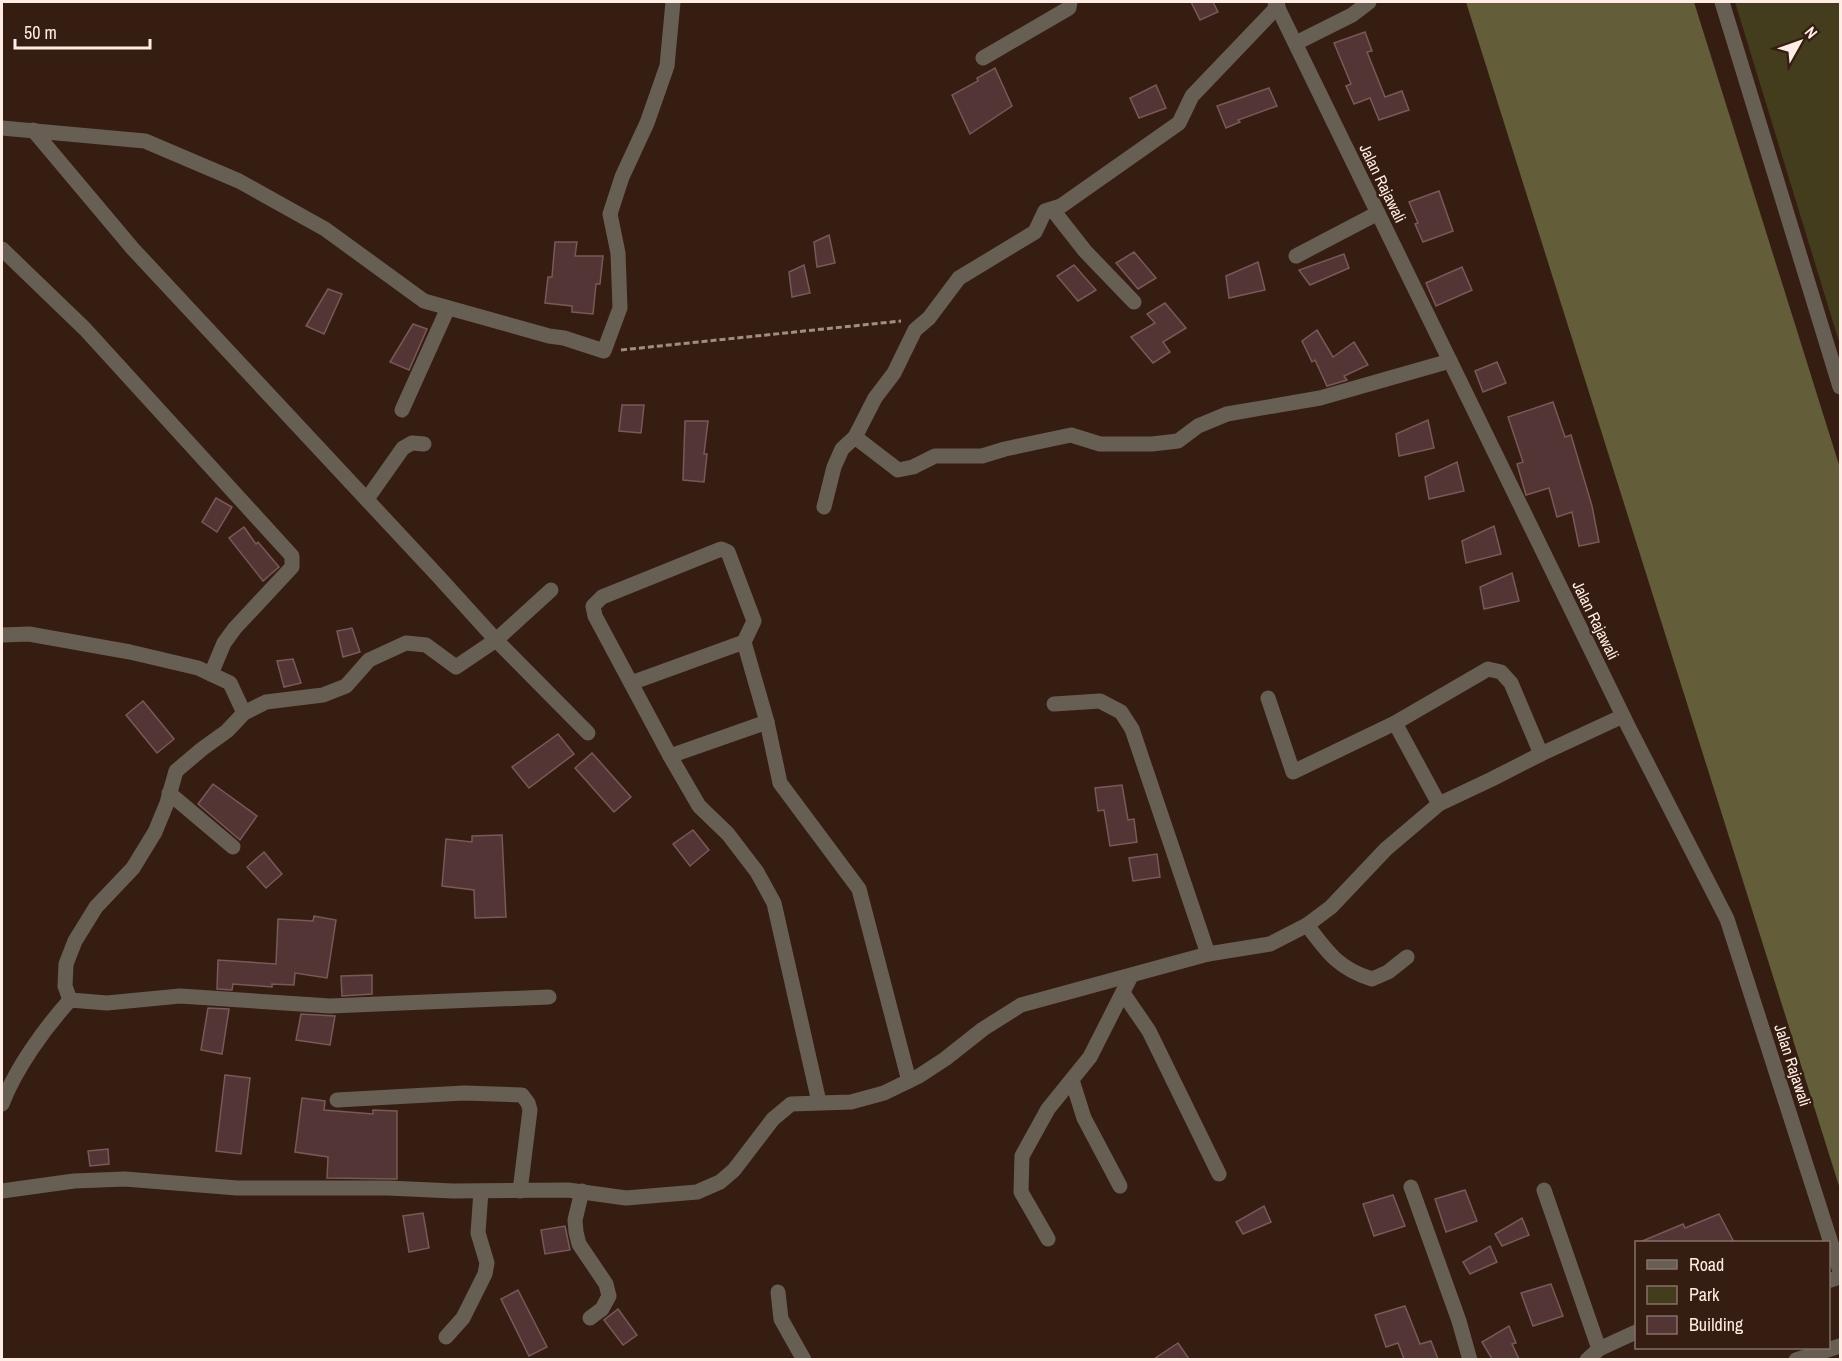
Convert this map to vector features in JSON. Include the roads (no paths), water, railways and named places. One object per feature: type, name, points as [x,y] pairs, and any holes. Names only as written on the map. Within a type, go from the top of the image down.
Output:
[{"type":"street","points":[[2,128],[145,141],[239,181],[325,229],[424,302],[564,338],[604,351],[620,308],[618,253],[610,214],[622,177],[647,123],[667,66],[673,2]]},
{"type":"street","points":[[983,58],[1069,8],[1070,2]]},
{"type":"street","points":[[1296,43],[1352,15],[1369,2]]},
{"type":"street","points":[[824,507],[834,467],[842,449],[855,437],[875,398],[894,374],[915,330],[929,318],[959,278],[1035,232],[1045,211],[1060,206],[1179,123],[1192,96],[1277,4]]},
{"type":"street","name":"Jalan Rajawali","points":[[1277,4],[1623,716],[1727,919],[1840,1271]]},
{"type":"street","points":[[1725,4],[1840,387]]},
{"type":"street","points":[[33,130],[133,249],[367,499],[495,640],[588,733]]},
{"type":"street","points":[[1052,209],[1085,251],[1134,302]]},
{"type":"street","points":[[1296,256],[1378,213]]},
{"type":"street","points":[[2,249],[85,329],[292,555],[292,567],[235,628],[224,643],[211,674]]},
{"type":"street","points":[[402,410],[448,308]]},
{"type":"street","points":[[855,437],[898,470],[913,467],[935,456],[982,456],[1071,435],[1100,444],[1152,444],[1178,441],[1198,426],[1227,414],[1320,398],[1450,361]]},
{"type":"street","points":[[367,499],[403,448],[412,443],[424,444]]},
{"type":"street","points":[[819,1101],[774,903],[757,872],[728,834],[699,806],[595,616],[593,606],[602,597],[721,549],[728,552],[754,621],[744,642],[767,722],[780,783],[859,889],[909,1081]]},
{"type":"street","points":[[70,1000],[65,986],[66,964],[75,941],[96,907],[133,868],[155,832],[176,771],[227,731],[244,713],[266,702],[323,694],[346,686],[369,660],[406,644],[426,645],[456,667],[495,640],[551,590]]},
{"type":"street","points":[[2,635],[29,634],[130,652],[198,668],[230,683],[244,713]]},
{"type":"street","points":[[631,683],[744,642]]},
{"type":"street","points":[[1268,698],[1293,772],[1395,723],[1488,669],[1501,672],[1511,683],[1541,754]]},
{"type":"street","points":[[1054,704],[1100,701],[1121,712],[1132,729],[1208,954]]},
{"type":"street","points":[[2,1191],[74,1181],[125,1179],[237,1188],[388,1188],[420,1191],[568,1190],[626,1198],[697,1192],[720,1182],[734,1170],[773,1119],[791,1104],[819,1101],[851,1102],[884,1093],[945,1059],[983,1029],[1021,1005],[1208,954],[1270,944],[1307,925],[1331,907],[1386,849],[1438,804],[1623,716]]},
{"type":"street","points":[[670,756],[767,722]]},
{"type":"street","points":[[1395,723],[1438,804]]},
{"type":"street","points":[[169,793],[233,847]]},
{"type":"street","points":[[1307,925],[1328,953],[1352,973],[1372,979],[1388,972],[1407,957]]},
{"type":"street","points":[[1048,1239],[1021,1192],[1022,1156],[1048,1109],[1090,1057],[1131,976]]},
{"type":"street","points":[[1122,993],[1149,1031],[1219,1174]]},
{"type":"street","points":[[70,1000],[107,1003],[180,996],[330,1006],[549,997]]},
{"type":"street","points":[[2,1104],[9,1085],[55,1017],[70,1000]]},
{"type":"street","points":[[1072,1080],[1084,1118],[1120,1186]]},
{"type":"street","points":[[337,1100],[464,1093],[522,1095],[528,1102],[530,1110],[520,1191]]},
{"type":"street","points":[[1411,1187],[1459,1321],[1470,1359]]},
{"type":"street","points":[[1545,1190],[1593,1354],[1635,1333]]},
{"type":"street","points":[[446,1337],[463,1318],[486,1274],[487,1263],[478,1233],[481,1191]]},
{"type":"street","points":[[582,1191],[575,1220],[579,1244],[606,1284],[609,1296],[602,1309],[590,1318]]},
{"type":"street","points":[[778,1292],[781,1319],[804,1359]]},
{"type":"street","points":[[1796,1359],[1830,1349]]}]
